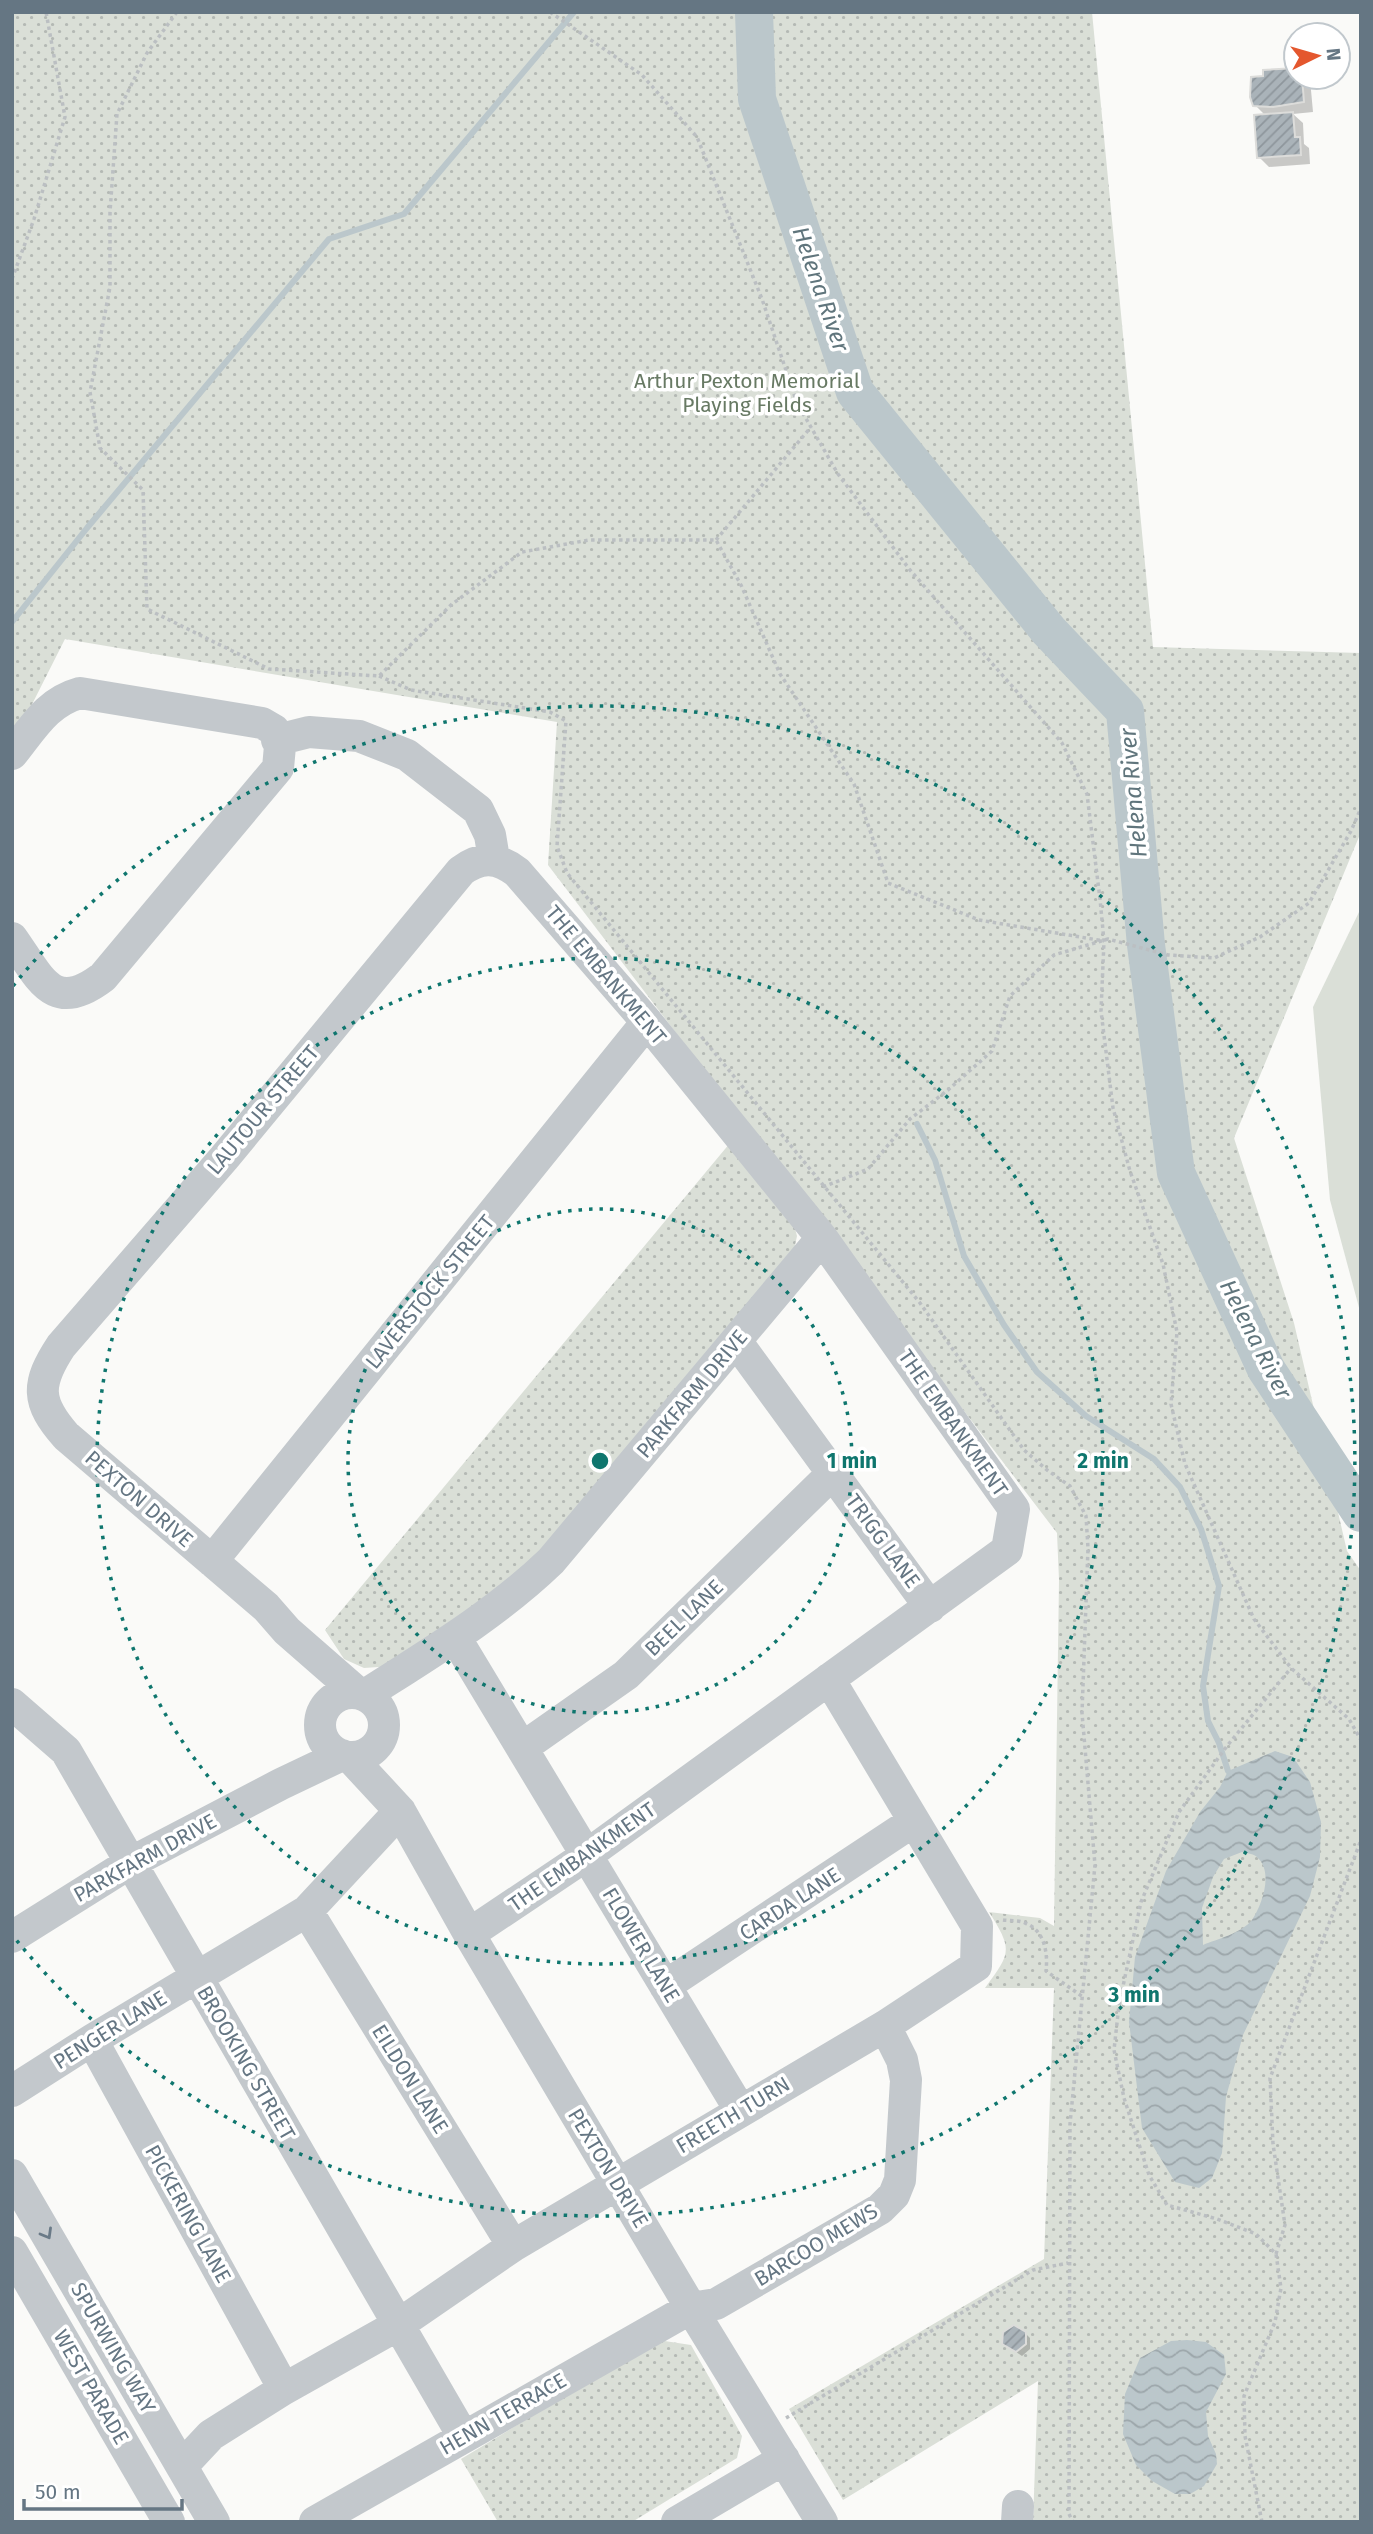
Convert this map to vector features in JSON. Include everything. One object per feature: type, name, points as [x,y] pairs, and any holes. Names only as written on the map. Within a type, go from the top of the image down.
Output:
[{"type":"street","points":[[12,754],[45,713],[64,698],[80,693],[262,723],[274,730],[279,746],[278,768],[103,977],[89,988],[73,994],[59,993],[47,987],[12,938]]},
{"type":"street","points":[[277,740],[309,732],[359,737],[407,755],[478,810],[490,835],[494,859]]},
{"type":"street","name":"LAUTOUR STREET","points":[[61,1346],[224,1158],[461,872],[480,860],[494,859]]},
{"type":"street","name":"THE EMBANKMENT","points":[[469,1934],[587,1855],[1007,1550],[1014,1509],[822,1238],[647,1022],[517,872],[506,863],[494,859]]},
{"type":"street","name":"LAVERSTOCK STREET","points":[[212,1561],[647,1022]]},
{"type":"street","name":"PARKFARM DRIVE","points":[[281,1784],[330,1701],[343,1694],[362,1694],[443,1645],[551,1562],[822,1238]]},
{"type":"street","name":"TRIGG LANE","points":[[736,1341],[930,1607]]},
{"type":"street","name":"PEXTON DRIVE","points":[[61,1346],[47,1368],[41,1385],[45,1406],[66,1436],[266,1607],[287,1631],[362,1694]]},
{"type":"street","name":"BEEL LANE","points":[[522,1748],[626,1675],[833,1473]]},
{"type":"street","name":"PEXTON DRIVE","points":[[287,1631],[322,1718]]},
{"type":"street","name":"PARKFARM DRIVE","points":[[12,1937],[130,1863],[281,1784],[346,1756],[364,1754],[443,1645]]},
{"type":"street","name":"FLOWER LANE","points":[[443,1645],[522,1748],[740,2110]]},
{"type":"street","points":[[829,1679],[977,1926]]},
{"type":"street","points":[[362,1694],[377,1704],[382,1732]]},
{"type":"street","name":"BROOKING STREET","points":[[12,1704],[66,1751],[463,2437]]},
{"type":"street","points":[[322,1718],[322,1736],[330,1748],[346,1756]]},
{"type":"street","name":"PEXTON DRIVE","points":[[382,1732],[400,1811]]},
{"type":"street","name":"PEXTON DRIVE","points":[[346,1756],[400,1811],[469,1934],[691,2308],[822,2522]]},
{"type":"street","name":"PENGER LANE","points":[[12,2091],[307,1911],[400,1811]]},
{"type":"street","name":"CARDA LANE","points":[[665,1986],[914,1821]]},
{"type":"street","name":"EILDON LANE","points":[[307,1911],[513,2246]]},
{"type":"street","name":"FREETH TURN","points":[[175,2454],[398,2325],[513,2246],[885,2026],[976,1966],[977,1926]]},
{"type":"street","name":"BARCOO MEWS","points":[[691,2308],[716,2304],[880,2209],[894,2195],[900,2180],[906,2080],[902,2060],[885,2026]]},
{"type":"street","name":"PICKERING LANE","points":[[92,2040],[284,2389]]},
{"type":"street","name":"SPURWING WAY","points":[[12,2175],[214,2522]]},
{"type":"street","name":"WEST PARADE","points":[[12,2252],[18,2293],[146,2522]]},
{"type":"street","name":"WEST PARADE","points":[[18,2293],[170,2522]]},
{"type":"street","name":"HENN TERRACE","points":[[315,2522],[360,2510],[463,2437],[691,2308]]},
{"type":"street","points":[[677,2522],[783,2459]]},
{"type":"path","points":[[12,279],[34,219],[65,117],[46,12]]},
{"type":"path","points":[[177,12],[147,53],[117,114],[110,212],[110,287],[90,392],[100,448],[143,490],[148,609],[269,668],[379,676],[411,690],[550,712],[566,721],[557,846],[567,873],[920,1303],[1024,1450],[1070,1486],[1086,1516],[1088,1548],[1082,1713],[1095,1865],[1070,2124],[1069,2514],[1073,2522]]},
{"type":"path","points":[[550,13],[591,38],[642,75],[696,137],[762,299],[797,403],[838,474],[910,570],[1062,743],[1087,794],[1104,941],[1101,1011],[1113,1108],[1130,1171],[1163,1264],[1177,1332],[1171,1404],[1185,1464],[1254,1619],[1291,1668],[1349,1719],[1361,1740]]},
{"type":"path","points":[[379,676],[451,605],[522,552],[589,540],[716,540],[811,427]]},
{"type":"path","points":[[716,540],[741,585],[780,674],[854,784],[888,883],[979,920],[1104,941]]},
{"type":"path","points":[[793,1202],[868,1169],[910,1119],[992,1051],[1010,996],[1054,955],[1108,939],[1168,955],[1214,958],[1260,937],[1309,903],[1351,831],[1361,808]]},
{"type":"path","points":[[1276,2254],[1255,2234],[1217,2218],[1167,2205],[1149,2175],[1124,2098],[1114,2050],[1119,2005],[1141,1902],[1179,1812],[1227,1746],[1291,1668]]},
{"type":"path","points":[[1262,2522],[1245,2436],[1244,2396],[1275,2322],[1281,2288],[1276,2254],[1284,2225],[1273,2144],[1270,2078],[1361,1840]]},
{"type":"path","points":[[977,1926],[997,1920],[1027,1923],[1043,1939],[1047,1959],[1046,1971],[1084,1997]]},
{"type":"path","points":[[766,2430],[1033,2270],[1068,2263]]},
{"type":"green space","name":"Arthur Pexton Memorial Playing Fields","points":[[12,12],[1092,12],[1153,647],[1361,653],[1361,832],[1234,1138],[1294,1323],[1347,1551],[1361,1571],[1361,2522],[1033,2522],[1038,2381],[843,2500],[789,2409],[1044,2259],[1054,1988],[985,1988],[1000,1967],[1006,1951],[1002,1935],[989,1912],[1040,1918],[1054,1926],[1059,1580],[1057,1533],[548,865],[557,722],[65,639],[12,744]]},
{"type":"green space","points":[[1361,908],[1361,1315],[1330,1200],[1313,1007]]},
{"type":"green space","points":[[730,1143],[792,1217],[797,1236],[793,1255],[529,1569],[393,1666],[364,1668],[344,1659],[325,1630]]},
{"type":"green space","points":[[658,2340],[691,2345],[742,2436],[737,2458],[632,2522],[498,2522],[461,2459]]},
{"type":"water","points":[[1275,1751],[1293,1757],[1310,1782],[1321,1822],[1320,1857],[1310,1896],[1243,2035],[1226,2097],[1222,2153],[1212,2178],[1199,2188],[1175,2182],[1142,2128],[1129,2022],[1135,1957],[1166,1871],[1200,1812],[1220,1787],[1228,1771]],"holes":[[[1242,1852],[1257,1857],[1265,1871],[1265,1889],[1259,1906],[1248,1925],[1203,1945],[1202,1908],[1213,1877],[1224,1859]]]},
{"type":"water","points":[[1171,2341],[1206,2342],[1224,2355],[1226,2374],[1206,2412],[1208,2436],[1216,2454],[1217,2464],[1204,2486],[1190,2494],[1175,2494],[1152,2481],[1136,2465],[1123,2434],[1125,2394],[1140,2358]]},
{"type":"building","points":[[1282,69],[1282,91],[1303,91],[1304,102],[1273,107],[1253,106],[1250,97],[1251,77],[1263,76],[1263,70]]},
{"type":"building","points":[[1293,112],[1295,137],[1300,137],[1301,155],[1257,158],[1254,115]]},
{"type":"building","points":[[1014,2325],[1026,2332],[1026,2344],[1016,2352],[1002,2344],[1003,2332]]},
{"type":"waterway","points":[[12,622],[87,528],[329,239],[404,214],[574,12]]},
{"type":"waterway","name":"Helena River","points":[[754,12],[757,99],[855,392],[1049,631],[1125,711],[1146,945],[1176,1173],[1266,1369],[1361,1513]]},
{"type":"waterway","points":[[917,1124],[935,1160],[964,1256],[1004,1325],[1037,1372],[1086,1416],[1154,1459],[1180,1487],[1201,1529],[1219,1586],[1203,1686],[1208,1721],[1228,1771]]}]
